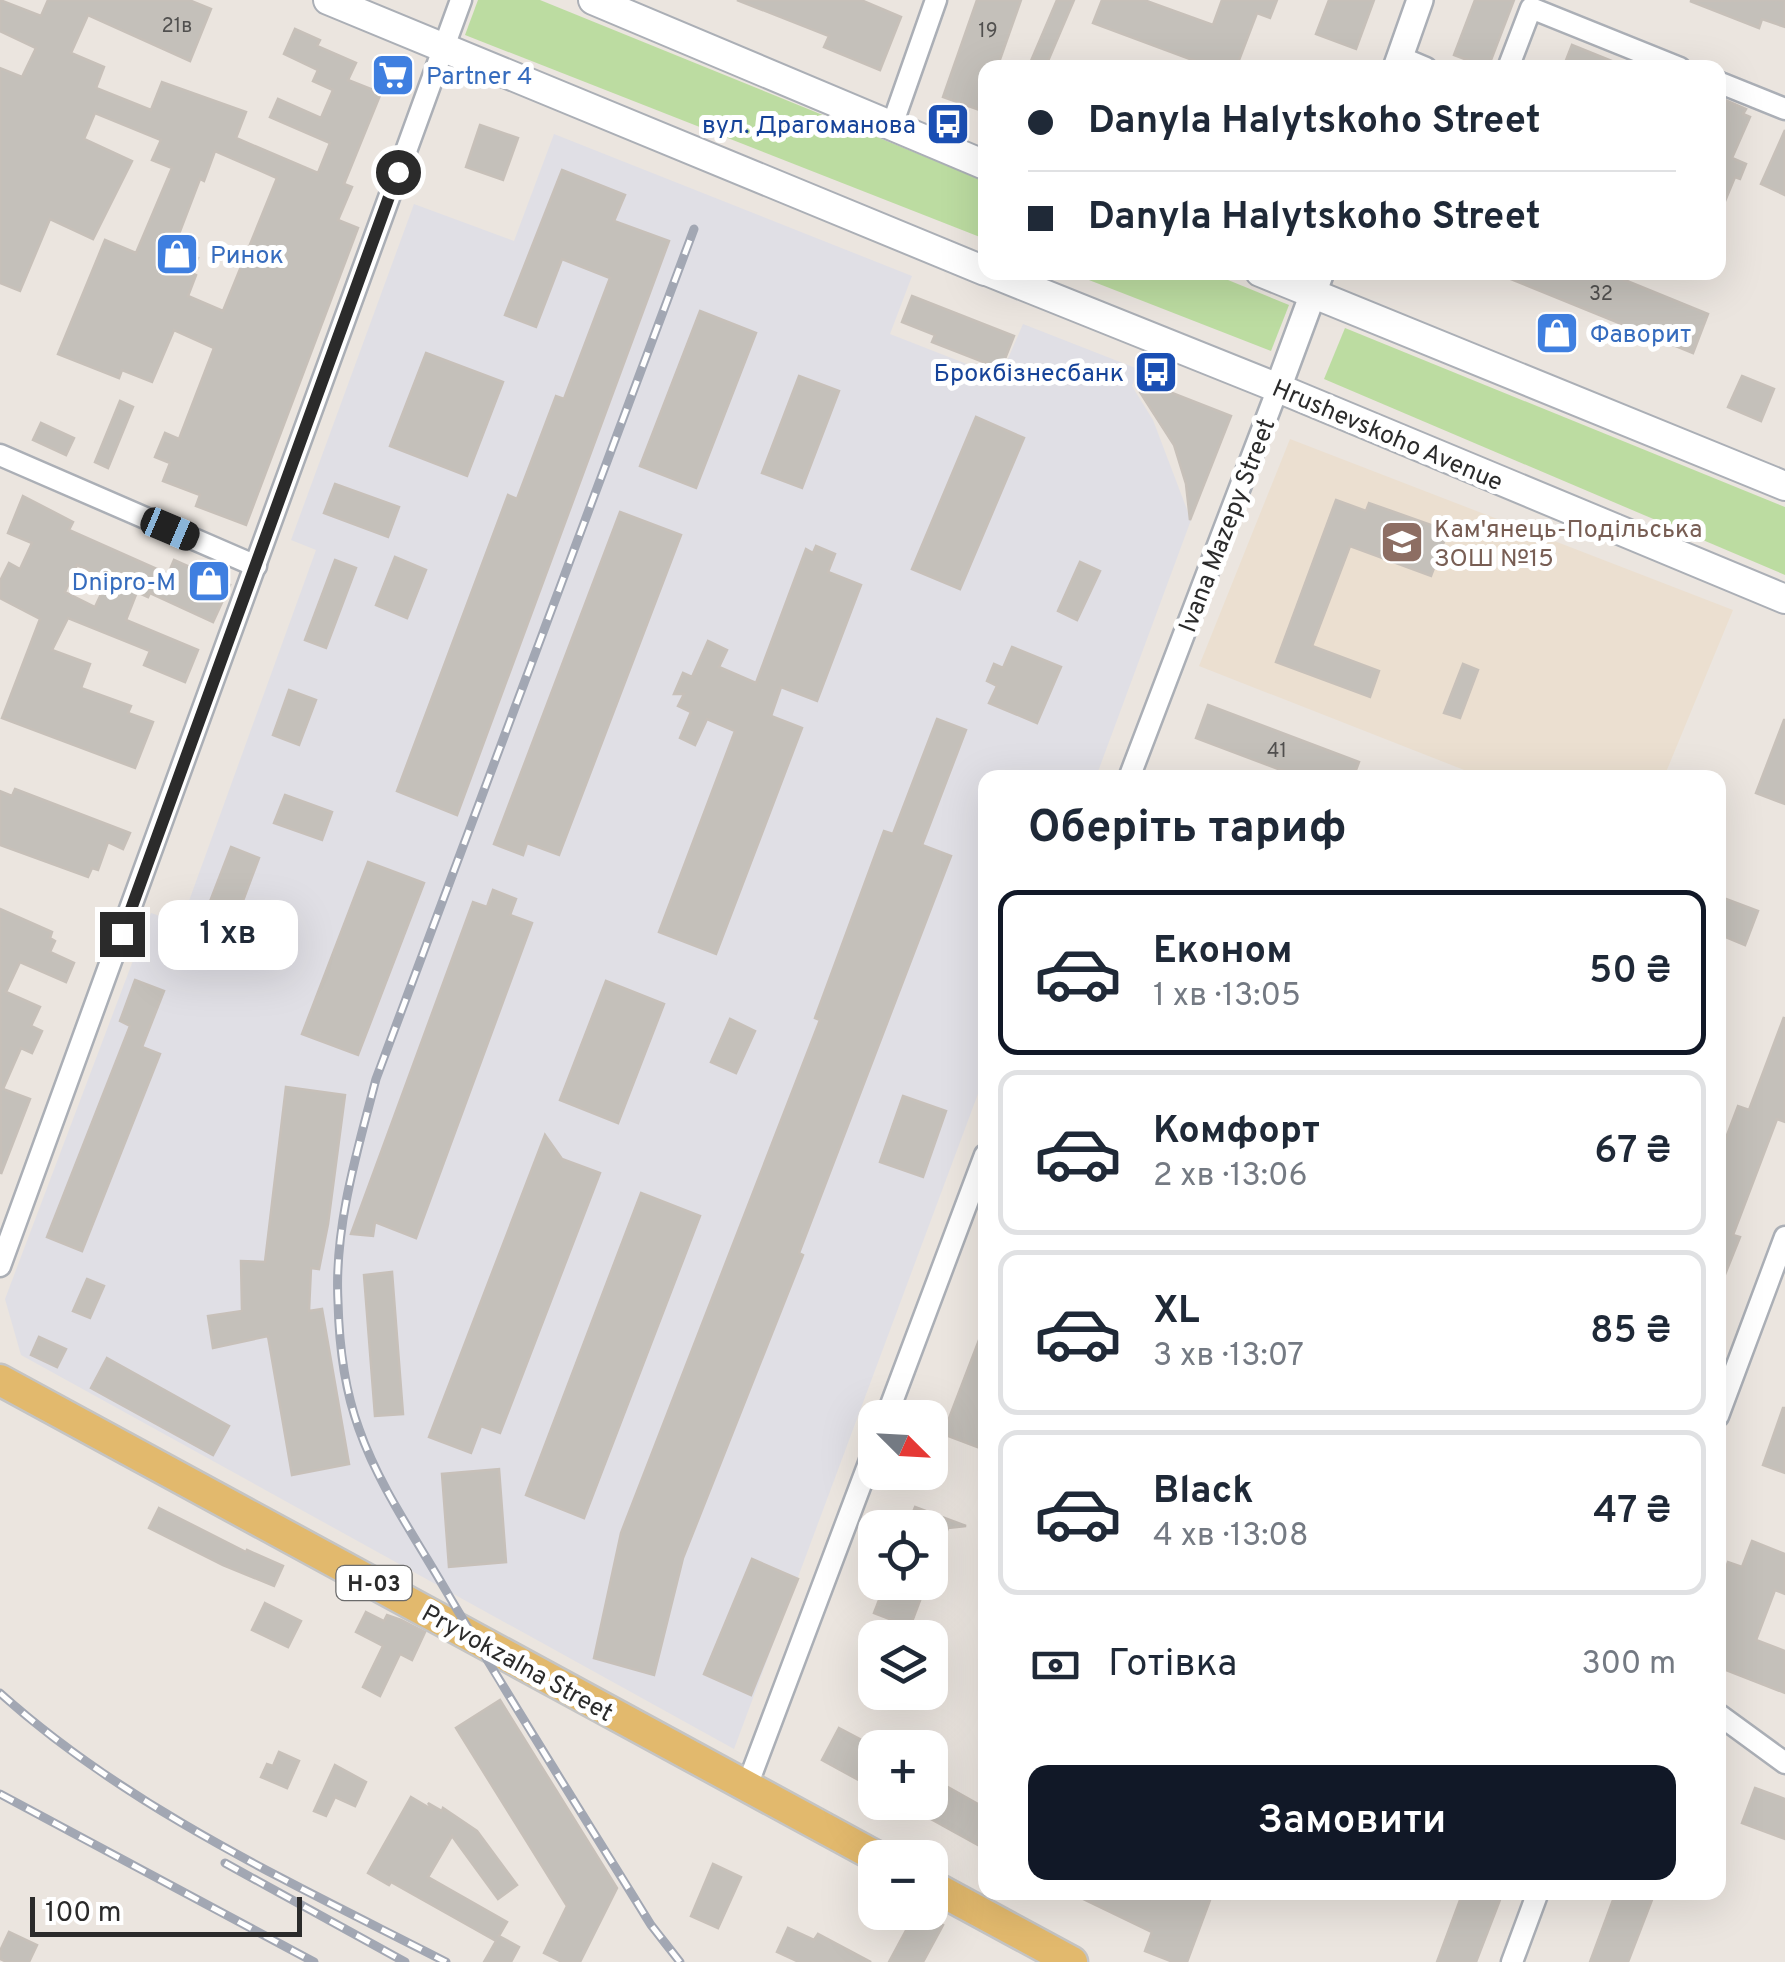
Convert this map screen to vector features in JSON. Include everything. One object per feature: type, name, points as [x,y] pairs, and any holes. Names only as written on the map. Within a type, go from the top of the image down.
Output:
[{"type":"main road","name":"Hrushevskoho Avenue","points":[[328,0],[978,268]]},
{"type":"main road","points":[[593,0],[978,162]]},
{"type":"main road","name":"Hrushevskoho Avenue","points":[[1007,280],[1785,598]]},
{"type":"main road","points":[[1317,283],[1785,486]]},
{"type":"main road","name":"Pryvokzalna Street","points":[[0,1380],[858,1847]]},
{"type":"main road","points":[[948,1895],[1072,1962]]},
{"type":"street","points":[[0,1266],[461,0]]},
{"type":"street","points":[[891,128],[936,0]]},
{"type":"street","points":[[1399,60],[1420,0]]},
{"type":"street","points":[[1511,60],[1531,8],[1660,60]]},
{"type":"street","points":[[1726,85],[1785,109]]},
{"type":"street","name":"Ivana Mazepy Street","points":[[1132,770],[1317,283]]},
{"type":"street","points":[[0,454],[256,566]]},
{"type":"street","points":[[893,1400],[978,1175]]},
{"type":"street","points":[[1726,1395],[1785,1238]]},
{"type":"street","points":[[747,1786],[859,1490]]},
{"type":"street","points":[[1726,1720],[1785,1763]]},
{"type":"street","points":[[1512,1962],[1535,1900]]},
{"type":"shaded area","points":[[554,134],[912,276],[890,334],[1000,377],[1023,324],[1138,369],[1132,386],[1153,420],[1191,520],[1099,770],[978,770],[978,1094],[864,1400],[858,1400],[858,1416],[734,1749],[21,1355],[5,1299],[151,913],[181,923],[316,550],[291,540],[414,204],[514,241]]},
{"type":"shaded area","name":"Кам'янець-Подільська ЗОШ №15","points":[[1290,439],[1733,610],[1667,770],[1464,770],[1199,666]]},
{"type":"green space","points":[[478,0],[540,0],[978,178],[978,236],[465,35]]},
{"type":"green space","points":[[1089,280],[1228,280],[1289,305],[1271,351]]},
{"type":"green space","points":[[1345,328],[1785,507],[1785,575],[1324,379]]},
{"type":"building","points":[[0,0],[41,16],[48,0],[189,0],[211,9],[190,61],[88,15],[71,53],[104,67],[96,88],[151,110],[162,82],[246,112],[236,138],[318,173],[330,143],[270,117],[278,99],[321,118],[333,90],[313,81],[318,70],[284,54],[295,29],[320,40],[317,46],[356,63],[348,80],[381,93],[344,184],[352,187],[338,220],[358,228],[246,525],[196,506],[200,495],[163,481],[170,463],[155,457],[165,433],[179,439],[214,348],[174,330],[152,382],[122,370],[119,378],[58,354],[105,240],[136,253],[172,168],[152,160],[161,140],[95,113],[84,139],[132,161],[93,239],[50,219],[20,291],[0,283],[0,68],[22,77],[36,48],[0,31]],"holes":[[[215,151],[277,178],[223,311],[188,296],[198,258],[174,247]]]},
{"type":"building","points":[[737,0],[861,0],[901,17],[880,70],[824,47],[829,36]]},
{"type":"building","points":[[977,0],[1021,0],[1000,60],[978,60],[978,110],[943,97]]},
{"type":"building","points":[[1057,0],[1074,0],[1048,60],[1031,60]]},
{"type":"building","points":[[1102,0],[1144,0],[1213,25],[1222,0],[1277,0],[1270,18],[1257,13],[1239,60],[1192,60],[1093,23]]},
{"type":"building","points":[[1329,0],[1374,0],[1356,49],[1316,34]]},
{"type":"building","points":[[1475,0],[1514,0],[1491,60],[1467,60],[1454,55]]},
{"type":"building","points":[[1785,0],[1785,27],[1762,19],[1759,28],[1690,1]]},
{"type":"building","points":[[1572,45],[1610,60],[1566,60]]},
{"type":"building","points":[[1726,100],[1746,109],[1743,114],[1750,117],[1732,158],[1746,164],[1740,179],[1735,177],[1726,199]]},
{"type":"building","points":[[480,125],[518,138],[503,180],[466,167]]},
{"type":"building","points":[[1785,130],[1785,195],[1761,184]]},
{"type":"building","points":[[562,170],[625,195],[614,221],[669,241],[457,815],[397,791],[508,495],[517,499],[556,396],[564,399],[610,278],[562,259],[536,327],[505,315]]},
{"type":"building","points":[[1513,280],[1625,280],[1708,314],[1693,353]]},
{"type":"building","points":[[912,296],[1014,336],[1001,369],[932,342],[935,335],[902,322]]},
{"type":"building","points":[[700,311],[756,333],[696,488],[640,466]]},
{"type":"building","points":[[426,353],[503,382],[467,476],[390,446]]},
{"type":"building","points":[[799,376],[839,391],[802,488],[762,473]]},
{"type":"building","points":[[1742,376],[1774,389],[1761,421],[1728,407]]},
{"type":"building","points":[[1144,382],[1231,416],[1190,520],[1186,484],[1174,445],[1140,392]]},
{"type":"building","points":[[120,401],[133,407],[108,468],[95,462]]},
{"type":"building","points":[[976,417],[1024,438],[960,589],[912,569]]},
{"type":"building","points":[[41,423],[74,438],[66,455],[33,440]]},
{"type":"building","points":[[335,484],[399,507],[388,537],[324,513]]},
{"type":"building","points":[[23,496],[73,522],[69,530],[168,574],[174,560],[230,585],[213,622],[150,593],[148,597],[137,592],[126,620],[198,650],[185,682],[144,665],[150,651],[68,618],[52,650],[90,664],[81,688],[131,706],[128,713],[153,722],[135,768],[2,718],[40,619],[0,598],[0,581],[9,563],[20,569],[32,543],[8,533]],"holes":[[[77,565],[108,579],[95,607],[65,592]]]},
{"type":"building","points":[[1336,500],[1366,511],[1369,503],[1448,531],[1431,576],[1350,546],[1312,646],[1379,671],[1370,697],[1276,662]]},
{"type":"building","points":[[620,512],[681,535],[559,855],[527,843],[523,855],[494,844]]},
{"type":"building","points":[[816,546],[835,554],[828,572],[861,585],[817,701],[781,687],[771,716],[802,728],[716,954],[659,932],[735,731],[707,719],[695,745],[680,738],[691,712],[678,706],[684,694],[674,694],[683,673],[692,677],[708,641],[727,650],[719,667],[756,683],[806,549],[813,553]]},
{"type":"building","points":[[395,557],[426,570],[407,618],[376,605]]},
{"type":"building","points":[[335,560],[356,568],[326,648],[305,640]]},
{"type":"building","points":[[1080,562],[1100,571],[1077,620],[1058,611]]},
{"type":"building","points":[[1012,647],[1061,667],[1037,723],[989,703],[997,686],[987,681],[994,664],[1003,668]]},
{"type":"building","points":[[1463,664],[1478,670],[1460,718],[1444,713]]},
{"type":"building","points":[[289,690],[316,700],[299,745],[273,735]]},
{"type":"building","points":[[1208,705],[1359,762],[1356,770],[1281,770],[1196,738]]},
{"type":"building","points":[[937,719],[966,730],[922,845],[951,856],[799,1253],[803,1255],[683,1558],[654,1675],[594,1658],[621,1533],[820,1020],[815,1018],[884,831],[893,834]]},
{"type":"building","points":[[1785,720],[1785,804],[1756,793]]},
{"type":"building","points":[[15,789],[130,833],[123,849],[108,842],[98,870],[92,868],[88,877],[0,845],[0,791],[12,796]]},
{"type":"building","points":[[285,795],[332,812],[322,840],[274,823]]},
{"type":"building","points":[[231,847],[259,858],[228,941],[199,930]]},
{"type":"building","points":[[368,862],[424,883],[358,1055],[302,1034]]},
{"type":"building","points":[[493,890],[516,899],[510,915],[532,923],[416,1238],[375,1222],[373,1236],[351,1234],[473,902],[487,907]]},
{"type":"building","points":[[1726,899],[1758,911],[1745,945],[1726,937]]},
{"type":"building","points":[[0,909],[52,932],[50,938],[55,941],[50,952],[74,963],[66,982],[20,962],[6,992],[40,1007],[31,1026],[42,1031],[32,1053],[21,1048],[3,1089],[30,1099],[1,1174]]},
{"type":"building","points":[[135,980],[164,991],[142,1047],[160,1054],[82,1251],[47,1237],[130,1026],[120,1021]]},
{"type":"building","points":[[606,981],[664,1004],[618,1123],[560,1100]]},
{"type":"building","points":[[1784,1017],[1785,1122],[1777,1119],[1733,1235],[1740,1237],[1726,1272],[1726,1138],[1738,1106],[1749,1110]]},
{"type":"building","points":[[730,1019],[755,1031],[736,1073],[711,1062]]},
{"type":"building","points":[[286,1087],[345,1095],[328,1224],[319,1269],[311,1268],[309,1311],[322,1309],[349,1464],[292,1475],[268,1336],[213,1348],[208,1316],[242,1311],[241,1261],[265,1262]]},
{"type":"building","points":[[903,1096],[946,1111],[923,1177],[880,1162]]},
{"type":"building","points":[[545,1135],[562,1159],[600,1173],[500,1433],[481,1426],[471,1453],[429,1437]]},
{"type":"building","points":[[641,1193],[700,1216],[584,1518],[526,1495]]},
{"type":"building","points":[[392,1272],[403,1414],[375,1416],[364,1275]]},
{"type":"building","points":[[87,1279],[104,1286],[90,1318],[73,1311]]},
{"type":"building","points":[[39,1337],[66,1349],[57,1367],[31,1355]]},
{"type":"building","points":[[978,1343],[978,1447],[948,1436],[948,1421]]},
{"type":"building","points":[[107,1358],[229,1426],[213,1455],[91,1388]]},
{"type":"building","points":[[1785,1408],[1785,1473],[1763,1465]]},
{"type":"building","points":[[499,1469],[506,1562],[449,1567],[442,1474]]},
{"type":"building","points":[[159,1508],[283,1566],[274,1586],[149,1528]]},
{"type":"building","points":[[948,1519],[966,1526],[948,1528]]},
{"type":"building","points":[[1752,1541],[1785,1554],[1785,1594],[1775,1590],[1756,1640],[1785,1651],[1785,1693],[1726,1670],[1726,1568],[1728,1562],[1742,1567]]},
{"type":"building","points":[[752,1559],[798,1579],[751,1695],[704,1674]]},
{"type":"building","points":[[879,1600],[920,1600],[913,1620],[892,1620],[874,1613]]},
{"type":"building","points":[[265,1603],[301,1621],[288,1647],[252,1630]]},
{"type":"building","points":[[366,1612],[384,1621],[387,1615],[425,1632],[412,1660],[400,1654],[380,1696],[363,1687],[383,1646],[356,1632]]},
{"type":"building","points":[[500,1700],[617,1888],[580,1962],[562,1962],[544,1953],[567,1906],[456,1728]]},
{"type":"building","points":[[839,1728],[858,1738],[858,1780],[822,1760]]},
{"type":"building","points":[[279,1752],[299,1761],[287,1788],[261,1777],[267,1764],[273,1766]]},
{"type":"building","points":[[335,1765],[366,1782],[355,1806],[335,1797],[326,1816],[314,1811]]},
{"type":"building","points":[[948,1787],[978,1804],[978,1845],[933,1820],[948,1820]]},
{"type":"building","points":[[1755,1788],[1785,1799],[1785,1839],[1742,1823]]},
{"type":"building","points":[[411,1797],[433,1810],[428,1803],[442,1811],[443,1808],[477,1831],[517,1885],[498,1899],[452,1836],[428,1877],[507,1922],[499,1936],[519,1947],[511,1962],[484,1962],[496,1941],[368,1873]]},
{"type":"building","points":[[713,1864],[741,1877],[718,1928],[691,1916]]},
{"type":"building","points":[[1086,1900],[1210,1900],[1187,1962],[1173,1962],[1145,1951],[1152,1932]]},
{"type":"building","points":[[1460,1900],[1500,1900],[1476,1962],[1437,1962]]},
{"type":"building","points":[[1613,1900],[1652,1900],[1628,1962],[1590,1962]]},
{"type":"building","points":[[788,1928],[814,1940],[818,1934],[871,1962],[799,1962],[777,1952]]},
{"type":"building","points":[[906,1930],[940,1930],[923,1962],[889,1962]]},
{"type":"building","points":[[9,1932],[37,1945],[29,1962],[0,1959]]},
{"type":"railway","points":[[680,1962],[651,1925],[547,1757],[377,1471],[359,1429],[346,1383],[338,1274],[348,1190],[376,1079],[694,229]]},
{"type":"railway","points":[[0,1693],[50,1735],[157,1808],[271,1873],[446,1962]]},
{"type":"railway","points":[[0,1794],[314,1962]]},
{"type":"railway","points":[[225,1863],[405,1962]]},
{"type":"place","name":"Partner 4","points":[[393,75]]},
{"type":"place","name":"вул. Драгоманова","points":[[948,124]]},
{"type":"place","name":"Ринок","points":[[177,254]]},
{"type":"place","name":"Фаворит","points":[[1557,333]]},
{"type":"place","name":"Брокбізнесбанк","points":[[1156,372]]},
{"type":"place","name":"Кам'янець-Подільська ЗОШ №15","points":[[1402,542]]},
{"type":"place","name":"Dnipro-M","points":[[209,581]]},
{"type":"route","points":[[122,934],[398,172]]}]
